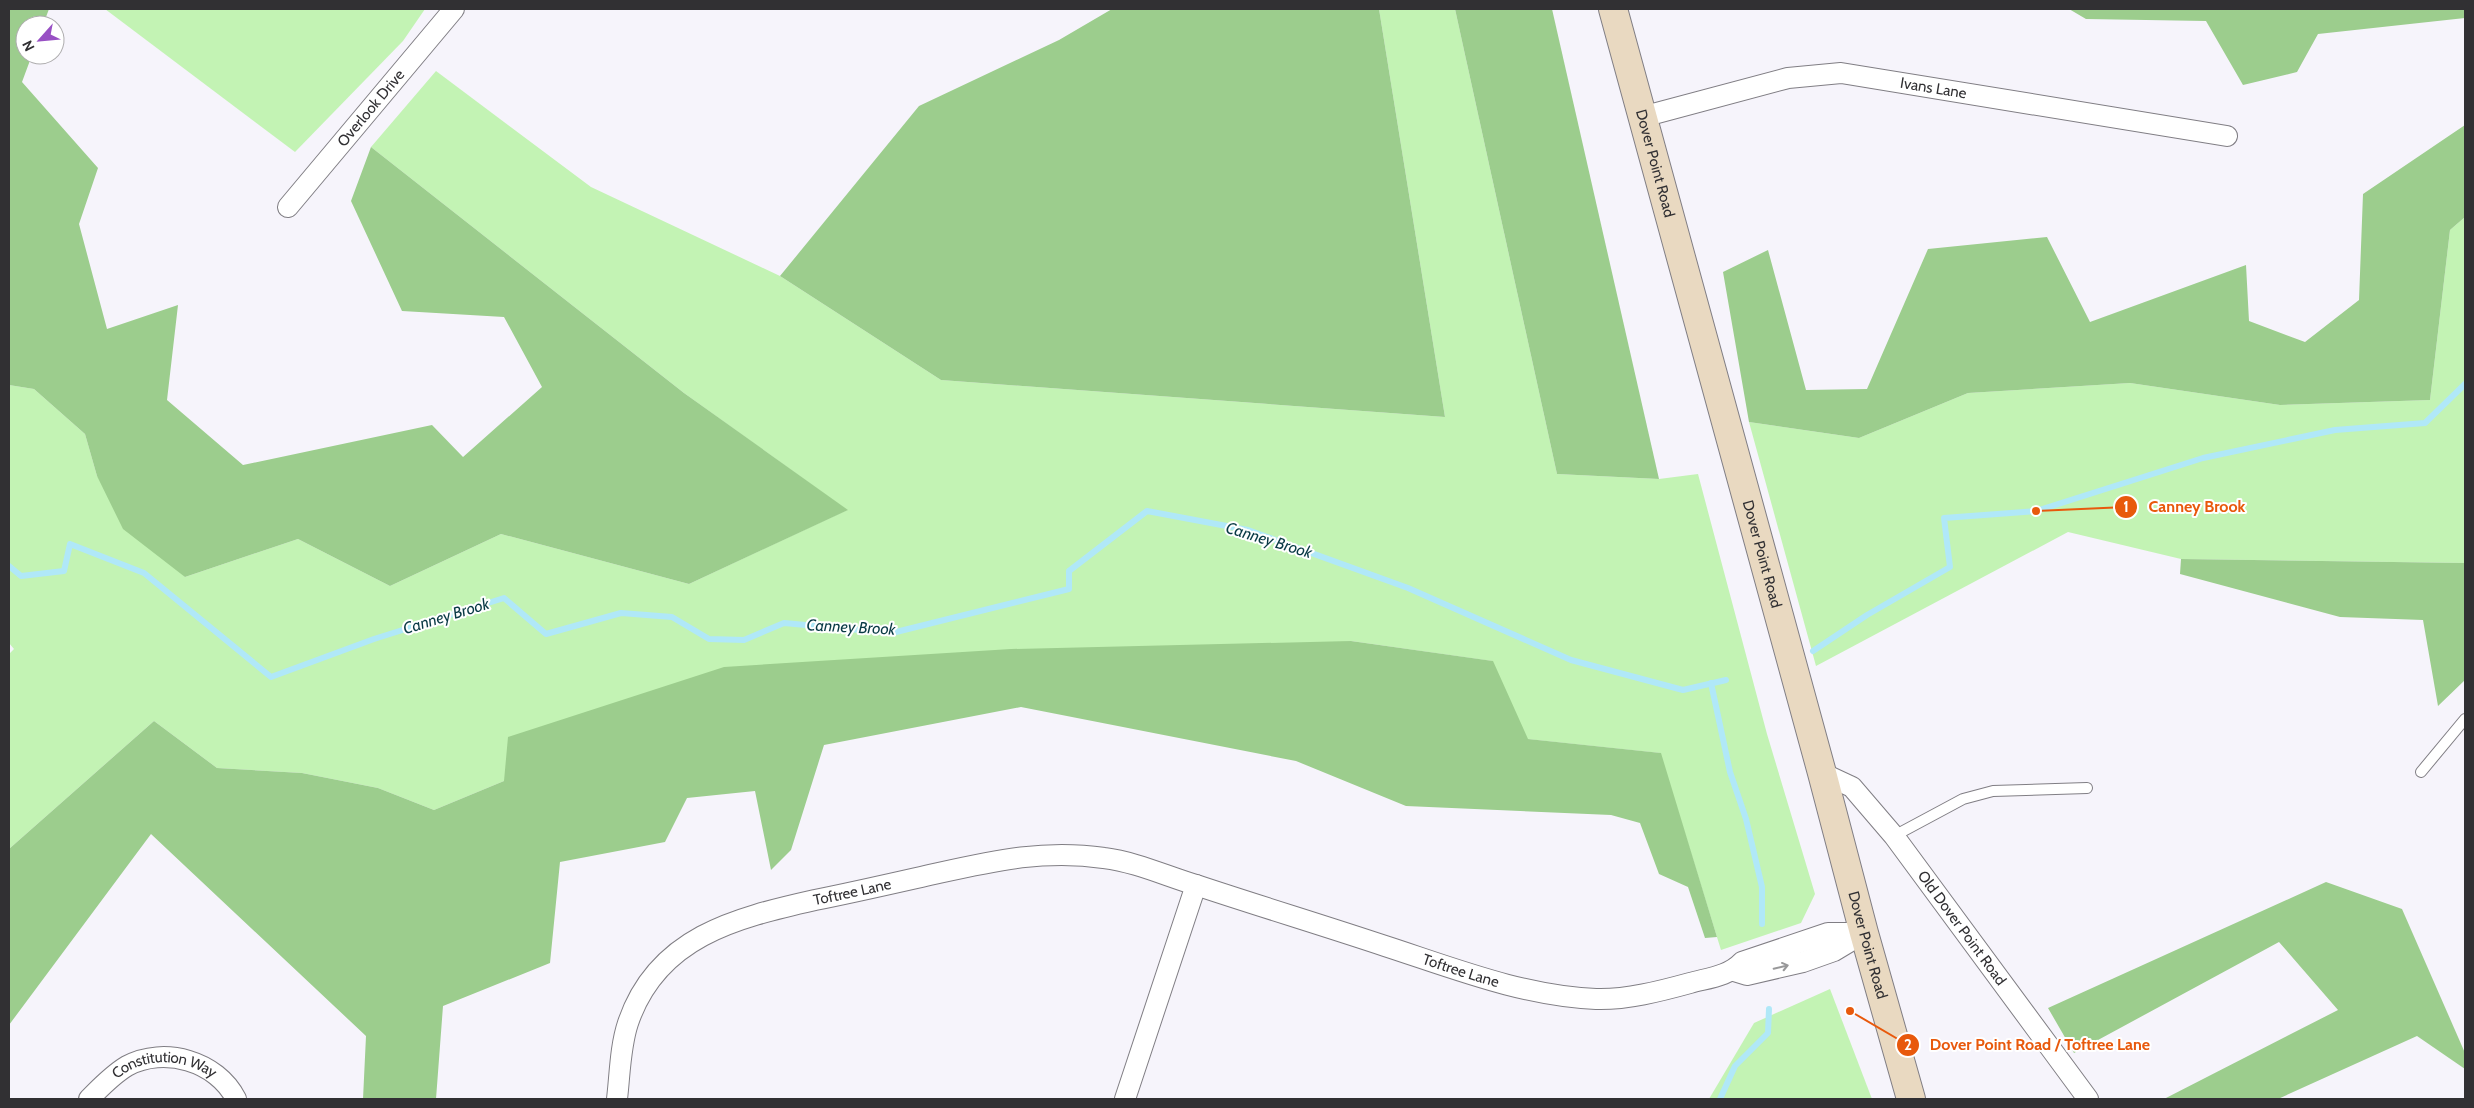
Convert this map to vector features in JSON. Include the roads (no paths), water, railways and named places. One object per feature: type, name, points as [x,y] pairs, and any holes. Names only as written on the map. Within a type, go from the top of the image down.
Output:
[{"type":"main road","name":"Dover Point Road","points":[[1613,9],[1864,933],[1911,1099]]},
{"type":"street","name":"Overlook Drive","points":[[288,207],[454,9]]},
{"type":"street","name":"Ivans Lane","points":[[1642,117],[1788,78],[1841,73],[2227,136]]},
{"type":"street","name":"Old Dover Point Road","points":[[1822,773],[1852,787],[1894,836],[2088,1099]]},
{"type":"street","name":"Toftree Lane","points":[[617,1099],[627,1026],[637,1002],[650,979],[666,960],[686,945],[708,932],[731,923],[807,902],[1007,858],[1058,853],[1108,858],[1452,968],[1522,988],[1560,995],[1599,999],[1636,995],[1734,971],[1747,975],[1803,962],[1834,951],[1864,933]]},
{"type":"street","points":[[1125,1099],[1196,885]]},
{"type":"street","name":"Constitution Way","points":[[89,1099],[106,1081],[128,1066],[150,1058],[167,1058],[199,1064],[220,1077],[236,1099]]},
{"type":"lane","points":[[2421,772],[2465,719]]},
{"type":"lane","points":[[1894,836],[1963,799],[1993,791],[2087,788]]},
{"type":"waterway","name":"Canney Brook","points":[[1813,651],[1867,615],[1950,567],[1944,518],[2036,511],[2203,458],[2335,430],[2425,423],[2465,384]]},
{"type":"waterway","name":"Canney Brook","points":[[9,566],[21,576],[64,571],[70,544],[144,573],[271,677],[374,639],[504,598],[546,634],[621,613],[672,617],[709,639],[744,640],[784,623],[892,633],[1069,589],[1069,571],[1147,511],[1248,530],[1408,588],[1571,660],[1683,690],[1726,680]]},
{"type":"waterway","points":[[1711,683],[1730,772],[1746,819],[1762,887],[1762,924]]},
{"type":"waterway","points":[[1720,1099],[1735,1066],[1768,1033],[1769,1009]]},
{"type":"place","name":"Canney Brook","points":[[2036,511]]},
{"type":"place","name":"Dover Point Road / Toftree Lane","points":[[1850,1011]]}]
